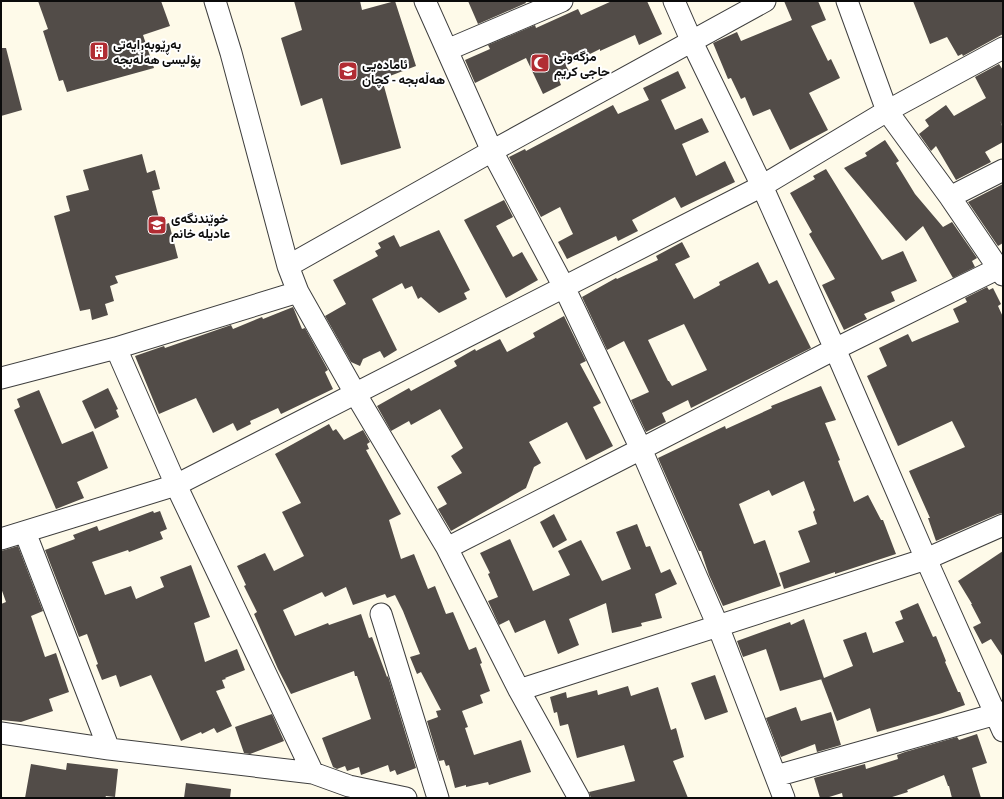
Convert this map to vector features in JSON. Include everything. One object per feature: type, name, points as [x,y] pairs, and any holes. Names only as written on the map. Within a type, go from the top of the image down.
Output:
[{"type":"street","points":[[215,1],[231,52],[288,266],[298,292],[355,393],[446,548],[519,690],[579,798]]},
{"type":"street","points":[[425,1],[492,151],[564,287],[642,449],[718,626],[784,798]]},
{"type":"street","points":[[447,50],[562,1]]},
{"type":"street","points":[[674,1],[692,42],[762,186],[835,349],[926,559],[1000,719],[776,776]]},
{"type":"street","points":[[288,266],[492,151],[765,1]]},
{"type":"street","points":[[446,548],[835,349],[1002,270],[887,111],[847,1]]},
{"type":"street","points":[[1,540],[176,485],[762,186],[887,111],[1003,48]]},
{"type":"street","points":[[950,197],[1003,170]]},
{"type":"street","points":[[1,378],[116,348],[298,292]]},
{"type":"street","points":[[116,348],[176,485],[313,773]]},
{"type":"street","points":[[519,690],[926,559],[1003,525]]},
{"type":"street","points":[[25,532],[109,749]]},
{"type":"street","points":[[380,614],[438,798]]},
{"type":"street","points":[[1,733],[109,749],[313,773],[348,792],[406,798]]},
{"type":"building","name":"بەڕێوبەرایەتی پۆلیسی هەڵەبجە","points":[[38,1],[161,1],[170,26],[143,35],[154,68],[67,92],[63,80],[59,81],[43,31],[48,29]]},
{"type":"building","points":[[294,1],[360,1],[362,10],[395,1],[416,66],[382,79],[401,148],[341,165],[322,98],[301,106],[281,38],[302,30]]},
{"type":"building","points":[[468,1],[525,1],[526,3],[478,24]]},
{"type":"building","points":[[612,1],[647,1],[662,34],[639,45],[635,35],[600,51],[600,49],[566,66],[571,74],[559,80],[561,85],[543,94],[526,58],[475,83],[465,60],[490,49],[488,45],[535,25],[536,28],[578,9],[581,15]]},
{"type":"building","points":[[784,1],[818,1],[826,20],[811,26],[828,61],[831,59],[840,78],[809,93],[828,130],[790,150],[770,109],[753,116],[745,97],[741,99],[731,78],[728,79],[713,43],[737,32],[741,41],[792,20]]},
{"type":"building","points":[[913,1],[1003,1],[1003,34],[963,56],[962,54],[958,56],[947,37],[930,44]]},
{"type":"building","points":[[1,48],[6,48],[22,110],[1,116]]},
{"type":"building","points":[[999,64],[1003,70],[1003,127],[1000,121],[1003,128],[1003,142],[985,152],[991,162],[956,180],[936,146],[931,151],[919,134],[929,126],[925,120],[946,105],[954,116],[986,98],[975,77]]},
{"type":"building","points":[[678,71],[686,88],[661,100],[675,130],[702,118],[709,132],[682,144],[696,176],[725,161],[735,182],[681,208],[675,197],[632,220],[638,231],[618,241],[616,236],[567,259],[558,242],[573,234],[560,207],[541,217],[509,157],[525,149],[526,151],[613,105],[618,114],[649,100],[643,88]]},
{"type":"building","points":[[885,140],[899,161],[896,163],[915,194],[943,227],[952,222],[977,258],[972,261],[975,267],[953,278],[923,226],[906,241],[844,168],[867,156],[865,153]]},
{"type":"building","points":[[142,154],[147,173],[155,170],[160,189],[152,191],[161,226],[169,223],[178,258],[115,276],[118,283],[110,286],[114,301],[105,304],[108,315],[92,320],[90,309],[80,311],[54,216],[70,211],[66,196],[89,190],[83,170]]},
{"type":"building","points":[[826,169],[882,260],[903,251],[917,281],[891,292],[895,301],[864,314],[867,319],[844,330],[822,285],[835,279],[809,234],[812,232],[790,193],[815,179],[813,176]]},
{"type":"building","points":[[1003,184],[1003,243],[998,246],[968,202]]},
{"type":"building","points":[[504,200],[513,217],[496,226],[513,257],[522,252],[538,280],[506,298],[464,220]]},
{"type":"building","points":[[439,230],[470,290],[464,293],[467,299],[439,313],[421,297],[418,299],[412,286],[405,289],[402,283],[372,299],[397,350],[384,358],[380,351],[363,359],[360,366],[351,362],[325,316],[346,304],[333,280],[378,256],[375,251],[381,248],[378,243],[394,235],[400,247]]},
{"type":"building","points":[[682,242],[690,257],[675,264],[694,299],[720,285],[719,282],[758,262],[769,284],[777,280],[811,348],[691,408],[688,400],[662,413],[666,422],[646,432],[631,400],[649,392],[624,341],[607,350],[582,297],[616,278],[617,279],[658,260],[656,256]],"holes":[[[684,324],[707,370],[672,386],[668,381],[648,340]]]},
{"type":"building","points":[[987,287],[989,290],[993,288],[1001,304],[998,306],[1003,317],[1003,513],[936,541],[928,518],[930,518],[909,471],[965,447],[952,421],[898,446],[867,376],[887,366],[879,348],[908,334],[912,342],[959,322],[953,309],[967,302],[965,298]]},
{"type":"building","points":[[293,307],[302,329],[305,328],[328,370],[325,372],[333,389],[281,414],[278,408],[250,421],[251,424],[237,431],[233,423],[213,433],[196,398],[159,414],[135,356],[164,346],[165,348],[231,325],[233,329],[262,317],[263,319]]},
{"type":"building","points":[[564,316],[586,361],[580,364],[601,403],[593,407],[613,446],[586,460],[567,422],[529,442],[541,463],[534,467],[526,488],[451,531],[438,509],[447,504],[437,487],[462,473],[451,456],[463,448],[440,409],[411,425],[409,421],[391,431],[377,406],[409,388],[411,391],[457,366],[454,361],[475,349],[476,351],[500,339],[507,352],[535,337],[533,333]]},
{"type":"building","points":[[821,386],[836,420],[825,423],[840,460],[838,461],[854,502],[868,495],[881,520],[883,520],[896,554],[784,589],[779,573],[810,562],[798,531],[817,524],[813,512],[815,510],[804,481],[772,496],[769,490],[739,504],[754,544],[765,540],[781,586],[723,606],[709,575],[701,551],[699,551],[658,458],[725,426],[726,429],[772,408],[771,406]]},
{"type":"building","points":[[108,388],[118,409],[116,410],[119,417],[95,429],[82,401]]},
{"type":"building","points":[[39,390],[62,444],[93,431],[108,468],[77,482],[84,498],[56,509],[14,410],[20,407],[17,399]]},
{"type":"building","points":[[329,424],[333,431],[336,429],[344,440],[363,430],[370,442],[367,444],[369,449],[366,450],[401,514],[389,520],[401,559],[414,554],[428,589],[435,586],[446,614],[453,612],[469,650],[476,647],[482,663],[480,664],[490,691],[480,695],[483,703],[462,711],[468,727],[465,728],[474,755],[521,740],[531,772],[489,785],[488,782],[455,788],[449,765],[446,766],[444,760],[439,761],[427,721],[438,717],[436,711],[441,710],[421,672],[417,674],[410,657],[420,654],[395,595],[387,598],[385,594],[353,605],[346,587],[325,597],[322,592],[283,610],[295,636],[328,623],[329,625],[361,614],[369,638],[372,637],[387,677],[388,676],[416,768],[397,775],[395,770],[390,772],[388,765],[361,775],[359,767],[347,771],[345,766],[337,769],[333,767],[322,738],[371,719],[357,676],[355,676],[354,671],[291,694],[278,669],[254,614],[257,612],[244,586],[246,585],[237,566],[265,553],[274,571],[304,556],[282,512],[301,503],[275,454]]},
{"type":"building","points":[[153,511],[154,513],[160,511],[167,529],[160,532],[163,539],[129,552],[128,550],[92,562],[105,595],[131,586],[136,599],[164,587],[160,577],[191,565],[210,617],[194,623],[205,662],[237,649],[245,670],[222,680],[225,688],[216,691],[232,726],[217,733],[214,728],[181,741],[151,675],[120,687],[116,675],[102,680],[87,634],[79,637],[45,550],[75,539],[73,535],[97,526],[99,531]]},
{"type":"building","points":[[554,514],[567,540],[553,548],[540,522]]},
{"type":"building","points":[[637,524],[646,547],[650,546],[661,573],[670,569],[677,584],[655,594],[662,618],[641,623],[642,626],[612,633],[606,603],[569,619],[579,645],[558,654],[545,620],[515,633],[509,620],[499,625],[488,601],[498,597],[488,574],[490,573],[480,553],[510,539],[533,591],[570,575],[558,551],[581,540],[602,581],[631,569],[616,532]]},
{"type":"building","points":[[18,546],[43,611],[31,616],[45,657],[56,653],[69,692],[49,699],[53,711],[21,722],[1,720],[1,604],[6,602],[1,588],[1,551]]},
{"type":"building","points":[[1003,551],[1003,657],[991,639],[982,644],[973,627],[981,623],[972,604],[958,581]]},
{"type":"building","points":[[918,603],[933,637],[936,636],[946,661],[945,662],[965,705],[877,732],[870,708],[837,721],[821,679],[780,691],[766,649],[743,657],[737,641],[790,622],[791,625],[804,619],[824,678],[853,666],[843,640],[866,632],[873,653],[904,642],[895,622],[903,619],[900,611]]},
{"type":"building","points":[[715,675],[728,712],[705,720],[691,683]]},
{"type":"building","points":[[628,686],[631,696],[658,687],[671,730],[676,728],[684,757],[673,761],[688,798],[591,798],[589,792],[635,781],[624,745],[577,758],[568,724],[560,726],[557,712],[554,713],[550,697],[566,692],[567,698],[597,690],[598,695]]},
{"type":"building","points":[[796,707],[801,721],[831,712],[841,745],[817,752],[815,744],[781,757],[766,718]]},
{"type":"building","points":[[272,714],[284,741],[250,754],[244,753],[235,727]]},
{"type":"building","points":[[977,734],[987,763],[972,768],[981,798],[952,798],[944,775],[907,790],[908,792],[889,798],[843,798],[842,793],[826,798],[820,798],[814,778],[865,764],[866,769],[898,759],[897,755],[905,752],[957,737],[959,740]]},
{"type":"building","points":[[67,763],[118,769],[115,797],[25,798],[31,764],[66,770]]},
{"type":"building","points":[[186,783],[231,789],[230,798],[184,798]]},
{"type":"place","name":"بەڕێوبەرایەتی پۆلیسی هەڵەبجە","points":[[99,51]]},
{"type":"place","name":"مزگە‌وتی حاجی كریم","points":[[540,63]]},
{"type":"place","name":"ئامادەیی هەڵەبجە - کچان","points":[[348,71]]},
{"type":"place","name":"خوێندنگەی عادیلە خانم","points":[[157,225]]}]
